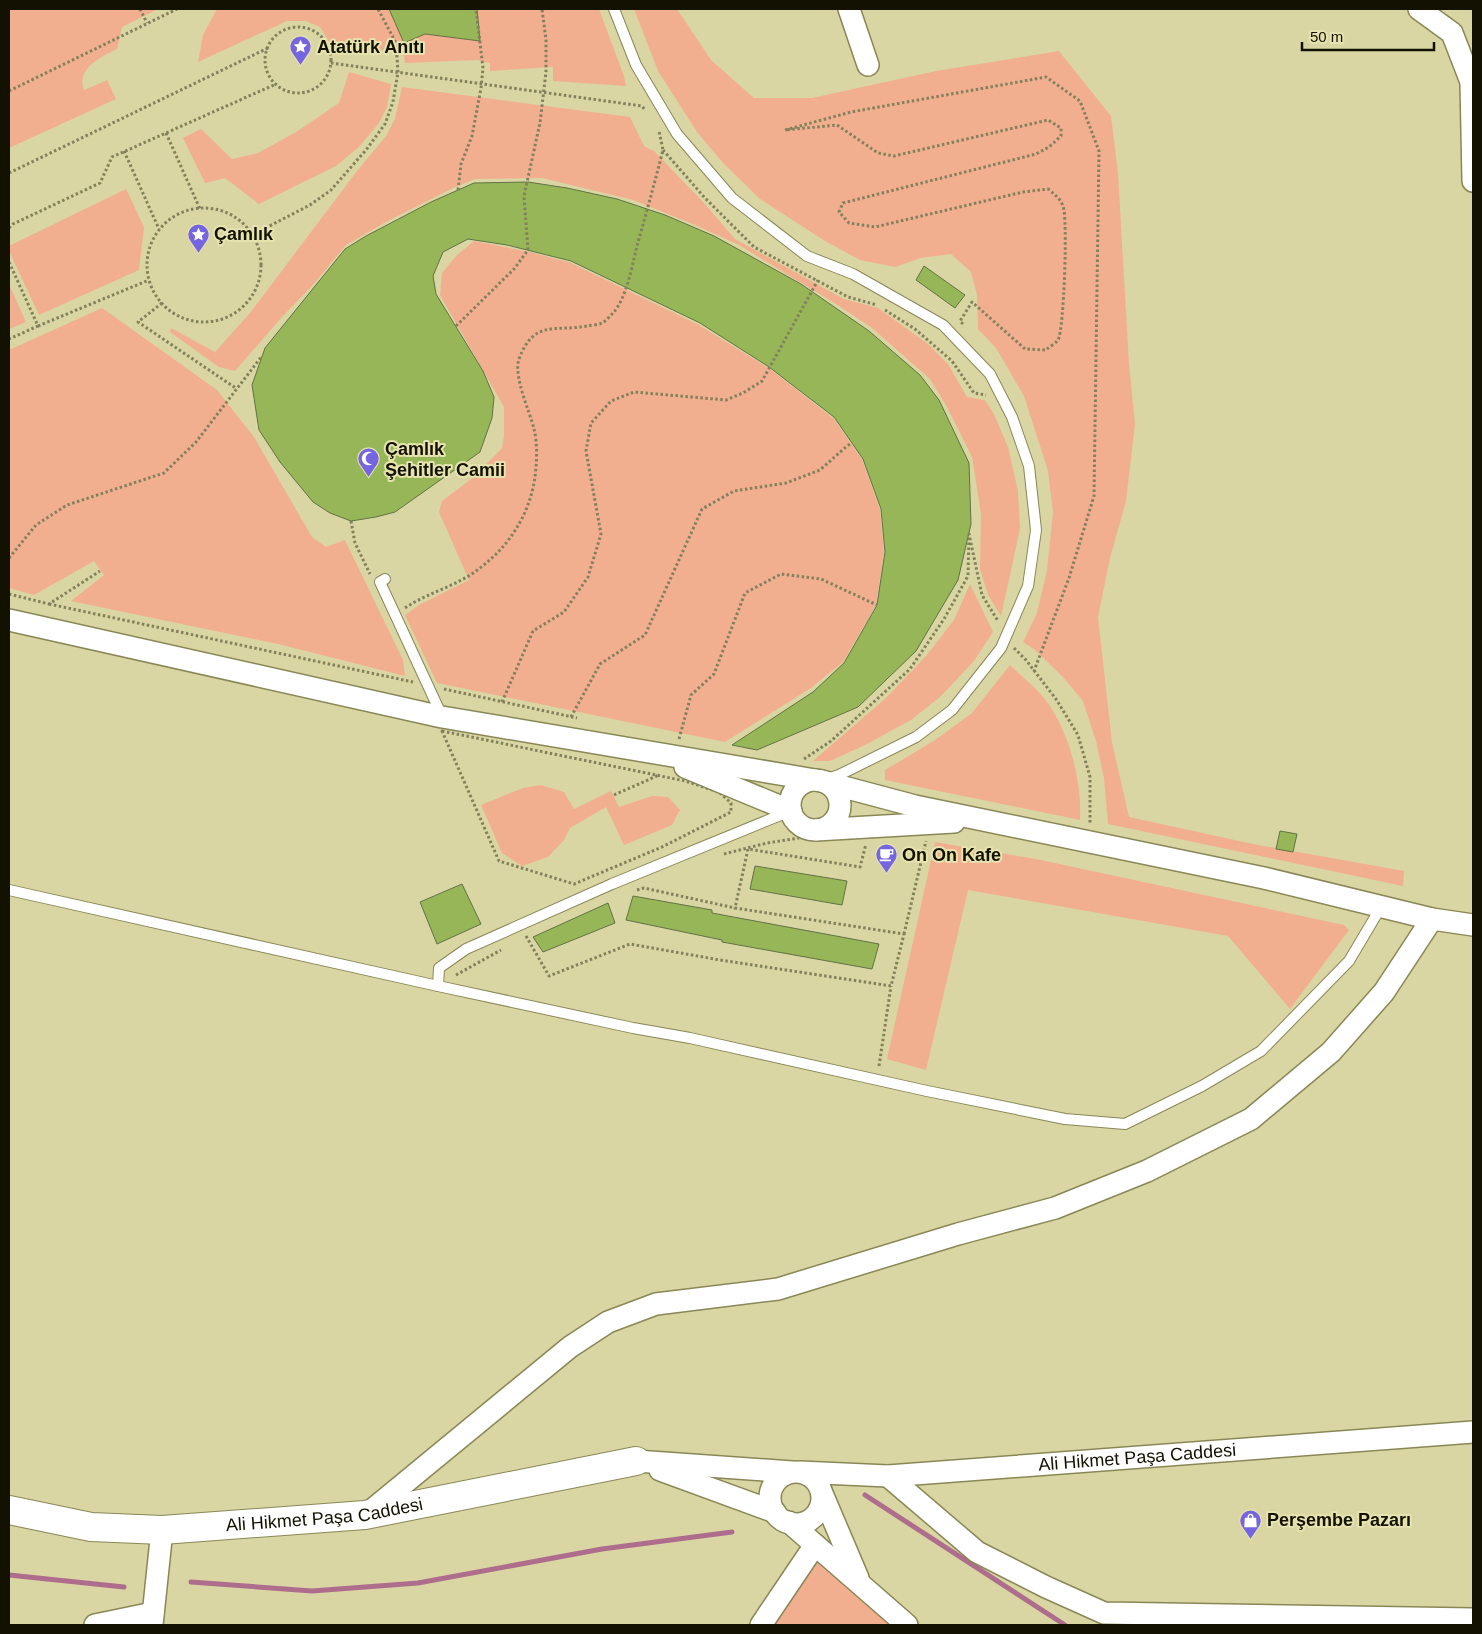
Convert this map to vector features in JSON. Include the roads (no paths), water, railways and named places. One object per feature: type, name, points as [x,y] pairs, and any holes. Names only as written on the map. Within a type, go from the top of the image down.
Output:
[{"type":"main road","name":"Ali Hikmet Paşa Caddesi","points":[[9,1510],[91,1527],[162,1530],[365,1516],[636,1461]]},
{"type":"street","points":[[849,9],[868,65]]},
{"type":"street","points":[[1419,9],[1452,33]]},
{"type":"street","points":[[1444,9],[1452,33],[1473,79],[1473,181]]},
{"type":"street","points":[[9,620],[442,724],[653,753],[821,780],[915,806],[1264,878],[1432,919],[1473,924]]},
{"type":"street","points":[[653,753],[791,811]]},
{"type":"street","points":[[821,780],[835,789],[840,803],[839,811],[831,824],[808,834],[808,828],[795,818],[791,811],[791,802],[793,794],[798,787],[805,782],[821,780]]},
{"type":"street","points":[[808,834],[873,825],[987,821]]},
{"type":"street","points":[[365,1516],[570,1347],[608,1322],[656,1304],[778,1289],[942,1238],[1055,1208],[1147,1172],[1251,1119],[1331,1052],[1384,992],[1432,919]]},
{"type":"street","name":"Ali Hikmet Paşa Caddesi","points":[[636,1461],[888,1476],[1473,1432]]},
{"type":"street","points":[[636,1461],[797,1523],[805,1522],[813,1517],[821,1503],[822,1495],[819,1487]]},
{"type":"street","points":[[860,1583],[819,1487],[814,1480],[808,1475],[796,1472],[784,1475],[777,1480],[770,1496],[771,1505],[782,1517],[906,1625]]},
{"type":"street","points":[[888,1476],[977,1552],[1046,1587],[1104,1612],[1225,1620],[1473,1619]]},
{"type":"street","points":[[96,1625],[152,1619],[162,1530]]},
{"type":"street","points":[[761,1625],[797,1568],[815,1545]]},
{"type":"lane","points":[[614,9],[636,65],[677,134],[732,198],[807,256],[853,274],[943,324],[990,374],[1012,417],[1029,466],[1036,530],[1028,586],[1001,648],[952,710],[938,721],[916,737],[839,775],[821,780]]},
{"type":"lane","points":[[386,579],[380,582],[442,724]]},
{"type":"lane","points":[[438,986],[438,968],[466,949],[612,884],[791,811]]},
{"type":"lane","points":[[9,890],[438,986],[1065,1119],[1125,1124],[1202,1086],[1261,1051],[1349,961],[1381,907]]},
{"type":"waterway","points":[[865,1495],[1065,1625]]},
{"type":"waterway","points":[[191,1582],[312,1591],[418,1583],[602,1549],[732,1532]]},
{"type":"waterway","points":[[9,1575],[124,1587]]},
{"type":"place","name":"Atatürk Anıtı","points":[[301,66]]},
{"type":"place","name":"Çamlık","points":[[198,253]]},
{"type":"place","name":"Çamlık Şehitler Camii","points":[[369,478]]},
{"type":"place","name":"On On Kafe","points":[[886,874]]},
{"type":"place","name":"Perşembe Pazarı","points":[[1251,1539]]}]
